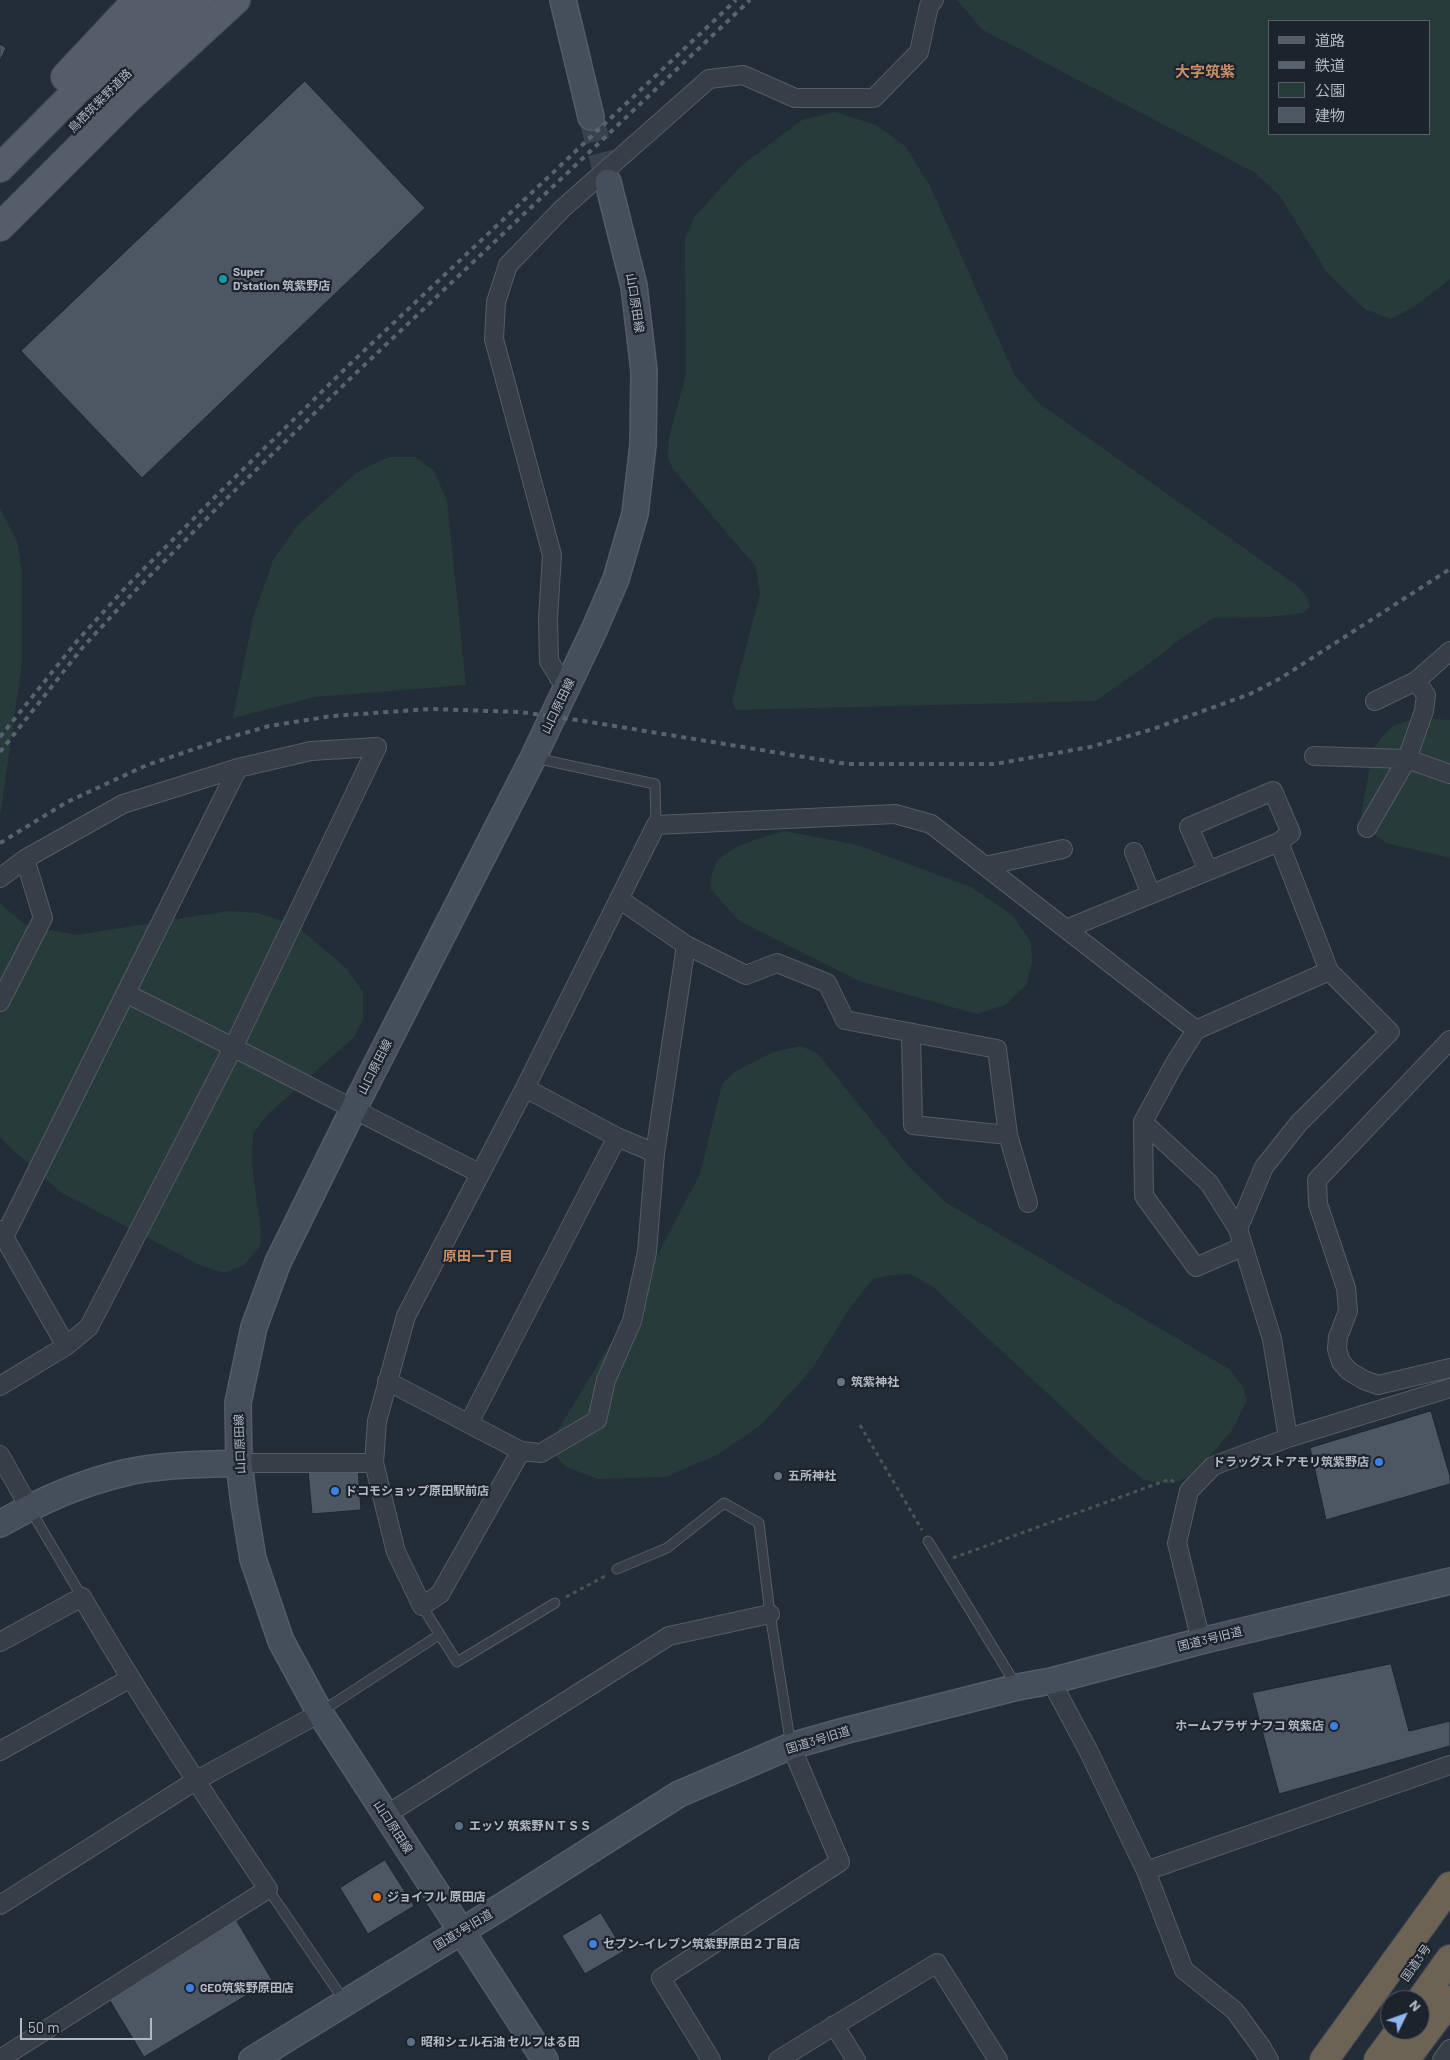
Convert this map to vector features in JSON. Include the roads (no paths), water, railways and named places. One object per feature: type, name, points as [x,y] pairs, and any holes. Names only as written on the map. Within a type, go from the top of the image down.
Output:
[{"type":"highway","points":[[1324,2060],[1450,1886]]},
{"type":"highway","name":"国道3号","points":[[1348,2060],[1450,1914]]},
{"type":"highway","name":"国道3号","points":[[1428,1990],[1450,1959]]},
{"type":"highway","points":[[1405,2060],[1450,2000]]},
{"type":"highway","points":[[1378,2060],[1393,2040]]},
{"type":"main road","points":[[0,161],[52,92],[137,0]]},
{"type":"main road","name":"鳥栖筑紫野道路","points":[[0,168],[167,0]]},
{"type":"main road","name":"鳥栖筑紫野道路","points":[[0,202],[200,0]]},
{"type":"main road","points":[[0,227],[127,100],[236,0]]},
{"type":"main road","points":[[563,0],[591,116]]},
{"type":"main road","name":"山口原田線","points":[[544,2060],[320,1712],[281,1641],[252,1559],[240,1463],[238,1403],[254,1326],[278,1262],[353,1110],[533,758],[616,579],[635,514],[644,444],[644,371],[634,286],[608,182]]},
{"type":"main road","points":[[0,1524],[29,1507],[125,1472],[171,1466],[240,1463]]},
{"type":"main road","name":"国道3号旧道","points":[[252,2060],[501,1907],[679,1794],[791,1746],[1018,1687],[1051,1681],[1201,1641],[1450,1581]]},
{"type":"street","points":[[566,689],[549,661],[548,618],[552,555],[494,340],[496,302],[508,265],[563,208],[709,79],[743,75],[795,98],[874,98],[919,52],[929,6],[934,0]]},
{"type":"street","points":[[1375,701],[1416,681],[1450,651]]},
{"type":"street","points":[[1368,828],[1407,759],[1424,710],[1426,695],[1416,681]]},
{"type":"street","points":[[0,878],[25,859],[123,804],[238,768],[311,750],[377,747],[234,1046],[89,1327],[66,1346],[0,1386]]},
{"type":"street","points":[[1314,756],[1407,759],[1450,774]]},
{"type":"street","points":[[66,1346],[2,1234],[127,994],[238,768]]},
{"type":"street","points":[[1066,929],[1279,842],[1291,833],[1273,791],[1189,827],[1208,870]]},
{"type":"street","points":[[521,1451],[440,1594],[422,1606],[396,1552],[374,1463],[377,1421],[406,1316],[525,1088],[656,824],[894,814],[931,824],[1196,1030]]},
{"type":"street","points":[[1238,1229],[1264,1167],[1299,1122],[1390,1032],[1329,971],[1279,842]]},
{"type":"street","points":[[985,866],[1064,849]]},
{"type":"street","points":[[1134,852],[1151,894]]},
{"type":"street","points":[[0,1002],[44,918],[25,859]]},
{"type":"street","points":[[619,899],[686,945],[746,975],[777,963],[827,983],[846,1020],[998,1049],[1008,1135],[1028,1203]]},
{"type":"street","points":[[388,1381],[521,1451],[542,1453],[597,1420],[606,1380],[632,1321],[645,1260],[655,1153],[686,945]]},
{"type":"street","points":[[1242,1247],[1196,1267],[1144,1196],[1142,1122],[1196,1030],[1329,971]]},
{"type":"street","points":[[127,994],[234,1046],[353,1110],[479,1173]]},
{"type":"street","points":[[911,1033],[913,1124],[1008,1135]]},
{"type":"street","points":[[1450,1040],[1317,1180],[1318,1204],[1346,1288],[1348,1310],[1338,1337],[1337,1350],[1341,1362],[1349,1371],[1364,1380],[1378,1385],[1450,1368]]},
{"type":"street","points":[[525,1088],[617,1137],[655,1153]]},
{"type":"street","points":[[1142,1122],[1209,1184],[1238,1229],[1272,1339],[1288,1438]]},
{"type":"street","points":[[469,1423],[617,1137]]},
{"type":"street","points":[[1201,1641],[1177,1543],[1189,1491],[1213,1466],[1288,1438],[1450,1388]]},
{"type":"street","points":[[0,1455],[29,1507]]},
{"type":"street","points":[[240,1463],[374,1463]]},
{"type":"street","points":[[0,1642],[82,1597],[129,1679],[195,1781],[268,1888],[0,2059]]},
{"type":"street","points":[[386,1815],[669,1636],[770,1614]]},
{"type":"street","points":[[0,1751],[129,1679]]},
{"type":"street","points":[[1051,1681],[1088,1750],[1146,1871],[1184,1970],[1236,2011],[1266,2054]]},
{"type":"street","points":[[0,1905],[195,1781],[320,1712]]},
{"type":"street","points":[[711,2060],[661,1978],[840,1862],[791,1746]]},
{"type":"street","points":[[1146,1871],[1450,1765]]},
{"type":"street","points":[[778,2060],[937,1963],[998,2060]]},
{"type":"street","points":[[834,2025],[856,2060]]},
{"type":"street","points":[[1442,2060],[1450,2049]]},
{"type":"lane","points":[[533,758],[655,784],[656,824]]},
{"type":"lane","points":[[617,1569],[667,1548],[724,1503],[759,1523],[770,1614],[791,1746]]},
{"type":"lane","points":[[29,1507],[82,1597]]},
{"type":"lane","points":[[928,1541],[1018,1687]]},
{"type":"lane","points":[[422,1606],[457,1662],[555,1603]]},
{"type":"lane","points":[[320,1712],[439,1635]]},
{"type":"lane","points":[[268,1888],[346,2003]]},
{"type":"tunnel","points":[[591,117],[608,182]]},
{"type":"railway","points":[[0,737],[77,641],[127,586],[214,498],[349,365],[736,0]]},
{"type":"railway","points":[[0,752],[83,647],[133,593],[220,505],[356,373],[750,0]]},
{"type":"railway","points":[[0,843],[67,802],[147,765],[269,726],[332,716],[430,709],[520,712],[847,764],[995,764],[1090,747],[1153,729],[1250,694],[1281,678],[1450,569]]},
{"type":"place","name":"Super D'station 筑紫野店","points":[[223,279]]},
{"type":"place","name":"筑紫神社","points":[[841,1382]]},
{"type":"place","name":"ドラッグストアモリ筑紫野店","points":[[1379,1462]]},
{"type":"place","name":"五所神社","points":[[778,1476]]},
{"type":"place","name":"ドコモショップ原田駅前店","points":[[335,1491]]},
{"type":"place","name":"ホームプラザ ナフコ 筑紫店","points":[[1334,1726]]},
{"type":"place","name":"エッソ 筑紫野ＮＴＳＳ","points":[[459,1826]]},
{"type":"place","name":"ジョイフル 原田店","points":[[377,1897]]},
{"type":"place","name":"セブン-イレブン筑紫野原田２丁目店","points":[[593,1944]]},
{"type":"place","name":"GEO筑紫野原田店","points":[[190,1988]]},
{"type":"place","name":"昭和シェル石油 セルフはる田","points":[[411,2042]]},
{"type":"district","name":"大字筑紫","points":[[1205,72]]},
{"type":"district","name":"原田一丁目","points":[[478,1256]]}]
